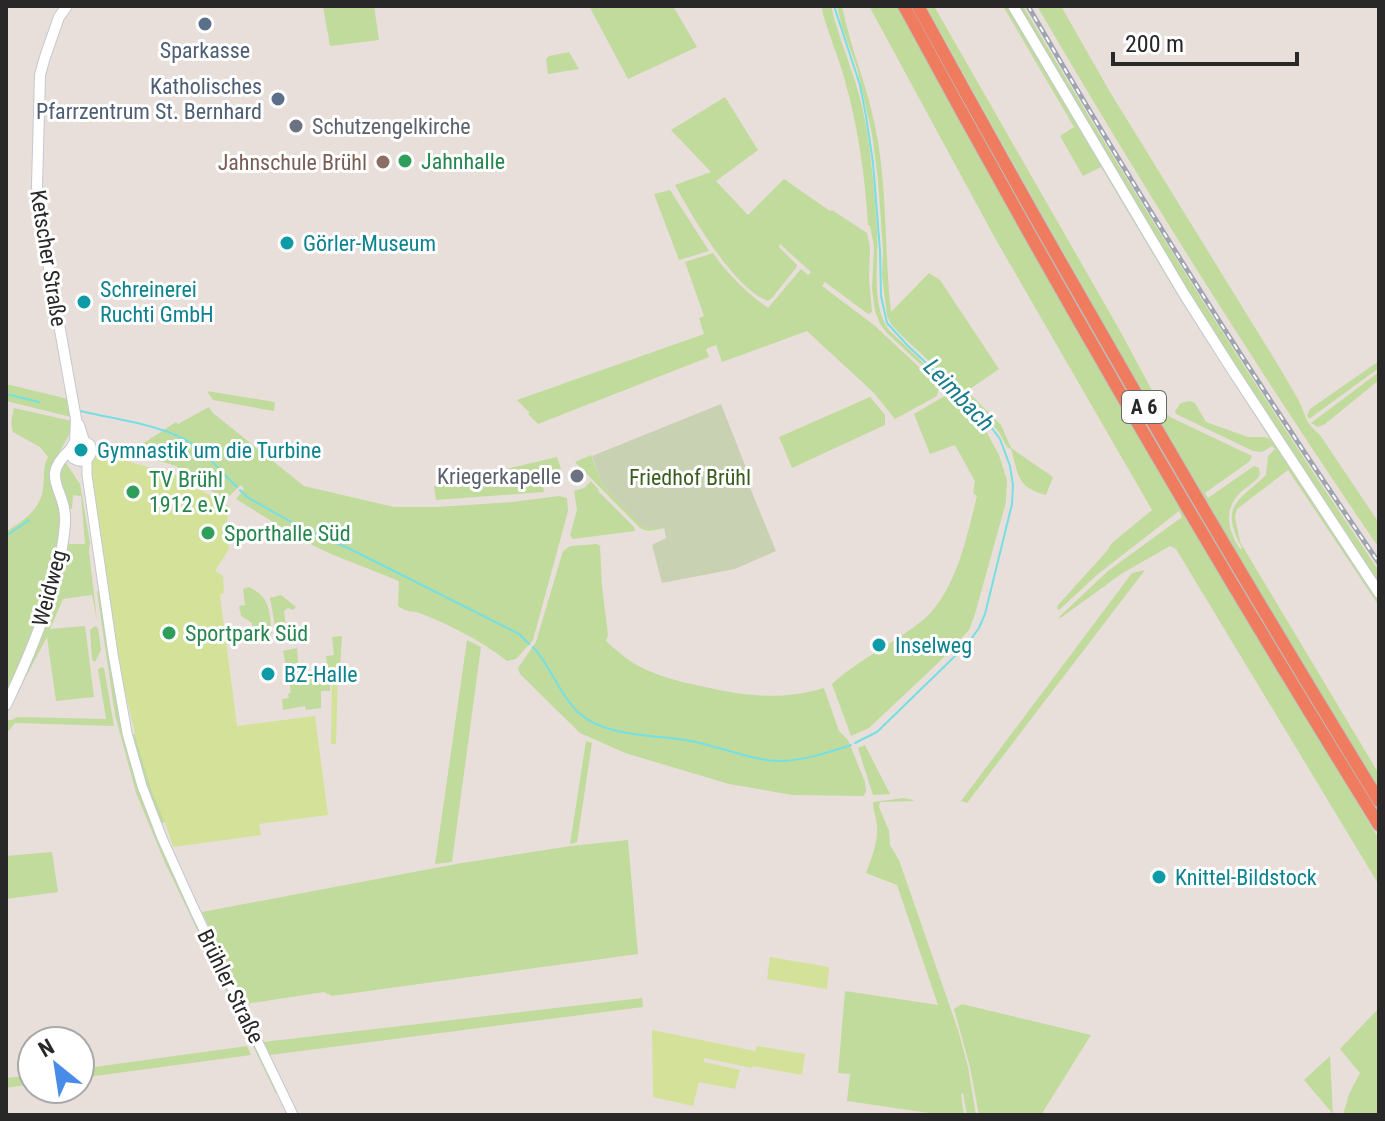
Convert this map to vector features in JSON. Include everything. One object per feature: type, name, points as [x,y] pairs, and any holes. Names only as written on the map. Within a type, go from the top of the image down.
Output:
[{"type":"highway","name":"A 6","points":[[904,6],[1130,408],[1379,825]]},
{"type":"highway","name":"A 6","points":[[918,6],[1207,515],[1379,801]]},
{"type":"main road","name":"Ketscher Straße","points":[[67,6],[59,17],[40,75],[37,186],[75,413],[78,452]]},
{"type":"main road","points":[[1013,6],[1208,331],[1379,593]]},
{"type":"main road","name":"Weidweg","points":[[6,705],[43,615],[59,559],[65,522],[63,500],[54,478],[56,468],[59,461],[78,452]]},
{"type":"street","name":"Brühler Straße","points":[[78,452],[87,475],[127,733],[142,787],[171,857],[293,1115]]},
{"type":"green space","points":[[323,6],[374,6],[379,40],[330,46]]},
{"type":"green space","points":[[589,6],[673,6],[697,47],[628,79]]},
{"type":"green space","points":[[821,6],[831,6],[865,121],[877,229],[878,296],[884,321],[890,331],[962,400],[887,333],[875,311],[872,289],[874,246],[868,225],[857,132],[844,77]]},
{"type":"green space","points":[[837,6],[842,6],[872,111],[879,149],[891,312],[929,273],[940,280],[999,369],[967,391],[1001,425],[1011,448],[1053,477],[1046,495],[1024,484],[1011,449],[999,432],[899,333],[887,316],[872,134],[857,68]]},
{"type":"green space","points":[[869,6],[897,6],[1242,611],[1379,839],[1379,885],[1176,549],[1170,546],[1121,574],[1058,618],[1108,571],[1182,517],[1179,511],[1057,609],[1112,543],[1152,510],[995,238]]},
{"type":"green space","points":[[926,6],[934,6],[1162,409],[1170,417],[1252,456],[1250,461],[1205,493],[1208,498],[1254,466],[1259,468],[1258,478],[1238,495],[1230,508],[1229,522],[1240,549],[1232,513],[1240,499],[1266,475],[1268,456],[1275,449],[1272,446],[1262,452],[1253,451],[1176,414],[1181,403],[1190,401],[1195,403],[1206,422],[1248,437],[1270,439],[1178,296],[1101,167],[1083,176],[1060,136],[1074,127],[1003,6],[1008,6],[1283,454],[1379,599],[1379,606],[1288,470],[1237,509],[1235,517],[1240,542],[1379,774],[1379,790],[1148,400]]},
{"type":"green space","points":[[1015,6],[1023,6],[1196,291],[1379,571],[1379,587],[1199,312]]},
{"type":"green space","points":[[1037,6],[1061,6],[1110,92],[1288,381],[1308,423],[1320,435],[1379,523],[1379,548],[1204,280]]},
{"type":"green space","points":[[569,52],[579,69],[548,74],[546,59]]},
{"type":"green space","points":[[725,97],[758,150],[716,181],[748,215],[784,179],[867,233],[872,312],[868,314],[825,282],[822,286],[874,325],[934,381],[939,387],[937,396],[895,419],[874,393],[807,331],[722,362],[716,345],[706,349],[709,357],[538,424],[517,400],[704,334],[699,318],[704,316],[685,262],[713,253],[738,283],[768,308],[801,269],[808,275],[811,272],[780,244],[779,247],[797,265],[796,268],[768,301],[755,294],[715,250],[675,185],[711,172],[671,130]]},
{"type":"green space","points":[[670,190],[709,251],[679,260],[654,194]]},
{"type":"green space","points":[[1021,200],[1335,739],[1332,741],[1139,414],[1018,202]]},
{"type":"green space","points":[[1379,361],[1379,368],[1309,419],[1310,409]]},
{"type":"green space","points":[[1379,372],[1379,380],[1325,424],[1318,427],[1311,423]]},
{"type":"green space","points":[[6,384],[68,399],[71,417],[6,401]]},
{"type":"green space","points":[[207,391],[275,402],[274,411],[213,400]]},
{"type":"green space","points":[[948,394],[987,433],[999,455],[1007,480],[1006,502],[975,614],[969,630],[939,662],[869,728],[851,736],[832,684],[923,620],[944,594],[964,545],[977,496],[973,493],[975,481],[955,445],[930,454],[914,414]]},
{"type":"green space","points":[[870,397],[885,415],[885,425],[792,468],[779,437]]},
{"type":"green space","name":"Friedhof Brühl","points":[[721,404],[776,551],[735,569],[662,583],[652,545],[666,538],[664,527],[644,528],[602,484],[592,456]]},
{"type":"green space","points":[[209,407],[304,486],[394,507],[512,502],[559,496],[567,498],[568,511],[533,640],[516,659],[507,661],[455,628],[398,606],[399,581],[302,540],[236,499],[244,489],[241,485],[225,500],[176,466],[130,452],[176,422],[178,424]]},
{"type":"green space","points":[[14,408],[72,421],[71,431],[55,461],[62,517],[55,564],[37,625],[6,698],[6,532],[29,515],[38,503],[48,457],[40,447],[13,432]]},
{"type":"green space","name":"Sportpark Süd","points":[[109,453],[171,473],[229,506],[226,530],[229,549],[215,571],[223,576],[224,593],[220,595],[237,726],[315,716],[328,815],[259,824],[261,835],[173,847],[138,746],[117,659],[90,463],[98,455]]},
{"type":"green space","points":[[591,455],[602,484],[644,528],[664,528],[648,531],[640,528],[575,462]]},
{"type":"green space","points":[[557,457],[561,469],[541,474],[544,492],[436,500],[434,486]]},
{"type":"green space","points":[[66,463],[80,484],[90,543],[97,620],[92,595],[63,599],[50,629],[85,626],[94,697],[56,701],[47,637],[10,707],[37,644],[65,544],[85,544],[81,496],[73,495],[72,509],[68,508],[58,475]]},
{"type":"green space","points":[[591,481],[635,531],[573,539],[570,535],[577,510],[574,491],[584,488]]},
{"type":"green space","points":[[570,546],[600,546],[606,641],[643,668],[700,686],[762,696],[792,695],[824,688],[839,731],[848,740],[865,782],[866,792],[863,796],[793,795],[729,784],[625,753],[580,733],[520,674],[518,668],[536,642],[563,551]]},
{"type":"green space","points":[[1145,570],[967,803],[961,801],[1132,573]]},
{"type":"green space","points":[[249,587],[268,606],[272,633],[266,634],[266,638],[254,640],[252,623],[241,616],[239,606],[245,605],[243,589]]},
{"type":"green space","points":[[99,590],[127,747],[276,1094],[165,863],[136,793],[115,715]]},
{"type":"green space","points":[[281,595],[296,607],[284,611],[286,629],[276,631],[270,598]]},
{"type":"green space","points":[[95,626],[98,628],[101,650],[95,662],[92,660],[90,630]]},
{"type":"green space","points":[[342,636],[340,667],[331,670],[330,691],[321,691],[321,708],[306,710],[305,706],[283,710],[282,699],[289,698],[288,694],[291,693],[283,651],[297,648],[299,675],[305,675],[306,679],[317,678],[317,673],[328,671],[326,656],[334,655],[332,637]]},
{"type":"green space","points":[[467,640],[481,647],[452,862],[435,864]]},
{"type":"green space","points":[[104,668],[114,726],[15,723],[6,734],[6,720],[17,717],[106,719],[98,670]]},
{"type":"green space","points":[[332,670],[338,670],[336,744],[331,744]]},
{"type":"green space","points":[[131,734],[135,734],[165,822],[160,824],[151,802]]},
{"type":"green space","points":[[586,741],[592,743],[577,842],[570,844]]},
{"type":"green space","points":[[865,745],[890,794],[873,795],[858,748]]},
{"type":"green space","points":[[904,798],[913,801],[880,802],[879,807],[958,1030],[976,1115],[967,1115],[963,1093],[964,1115],[943,1115],[847,1101],[850,1074],[838,1073],[845,991],[938,1005],[897,885],[866,873],[877,834],[873,802]]},
{"type":"green space","points":[[628,840],[638,954],[332,996],[324,992],[245,1004],[202,912],[456,864]]},
{"type":"green space","points":[[52,852],[58,892],[6,899],[6,856]]},
{"type":"green space","points":[[770,957],[829,967],[827,989],[767,979]]},
{"type":"green space","points":[[642,998],[643,1007],[270,1055],[263,1042]]},
{"type":"green space","points":[[962,1004],[1091,1035],[1041,1115],[979,1115],[954,1009]]},
{"type":"green space","points":[[1379,1008],[1379,1115],[1343,1115],[1360,1073],[1340,1049]]},
{"type":"green space","points":[[652,1030],[755,1051],[757,1046],[805,1054],[802,1075],[704,1058],[704,1062],[740,1070],[735,1089],[699,1082],[693,1106],[653,1097]]},
{"type":"green space","points":[[247,1046],[251,1055],[96,1076],[96,1067]]},
{"type":"green space","points":[[1330,1056],[1333,1114],[1304,1080]]},
{"type":"green space","points":[[16,1077],[16,1086],[6,1088],[6,1078]]},
{"type":"waterway","name":"Leimbach","points":[[834,6],[860,85],[866,116],[873,163],[881,296],[887,323],[982,415],[1000,439],[1013,485],[1012,504],[979,628],[969,642],[877,732],[855,743]]},
{"type":"waterway","name":"Leimbach","points":[[6,394],[39,402]]},
{"type":"waterway","name":"Leimbach","points":[[81,411],[153,427],[180,437],[203,453],[237,487]]},
{"type":"waterway","name":"Leimbach","points":[[240,490],[302,528],[519,634],[529,644]]},
{"type":"waterway","points":[[6,536],[29,520]]},
{"type":"waterway","name":"Leimbach","points":[[533,647],[571,705],[590,721],[603,727],[696,742],[779,761],[807,758],[851,745]]},
{"type":"railway","points":[[1028,6],[1198,288],[1379,563]]},
{"type":"place","name":"Sparkasse","points":[[205,24]]},
{"type":"place","name":"Katholisches Pfarrzentrum St. Bernhard","points":[[278,99]]},
{"type":"place","name":"Schutzengelkirche","points":[[296,126]]},
{"type":"place","name":"Jahnhalle","points":[[405,161]]},
{"type":"place","name":"Jahnschule Brühl","points":[[383,162]]},
{"type":"place","name":"Görler-Museum","points":[[287,243]]},
{"type":"place","name":"Schreinerei Ruchti GmbH","points":[[84,302]]},
{"type":"place","name":"Gymnastik um die Turbine","points":[[81,450]]},
{"type":"place","name":"Kriegerkapelle","points":[[577,476]]},
{"type":"place","name":"TV Brühl 1912 e.V.","points":[[133,492]]},
{"type":"place","name":"Sporthalle Süd","points":[[208,533]]},
{"type":"place","name":"Sportpark Süd","points":[[169,633]]},
{"type":"place","name":"Inselweg","points":[[879,645]]},
{"type":"place","name":"BZ-Halle","points":[[268,674]]},
{"type":"place","name":"Knittel-Bildstock","points":[[1159,877]]}]
